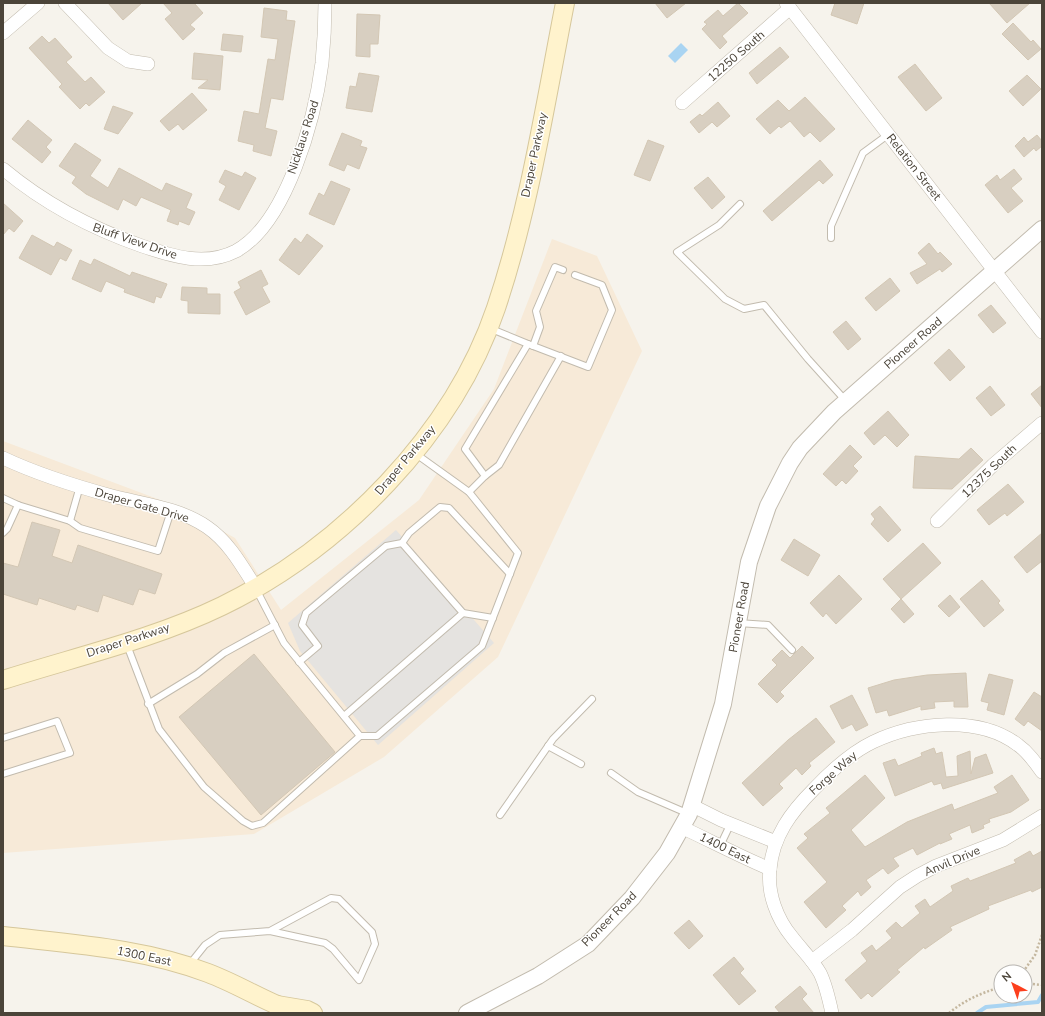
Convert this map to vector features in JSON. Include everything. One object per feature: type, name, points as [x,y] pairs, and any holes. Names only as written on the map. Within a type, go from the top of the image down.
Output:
[{"type":"main road","name":"Draper Parkway","points":[[3,680],[125,642],[207,612],[256,588],[292,565],[346,522],[379,492],[415,453],[451,401],[495,310],[515,246],[565,3]]},
{"type":"main road","name":"1300 East","points":[[3,936],[99,947],[141,954],[208,973],[282,1009],[306,1010],[313,1013]]},
{"type":"street","points":[[3,33],[38,3]]},
{"type":"street","points":[[65,3],[108,48],[128,61],[148,64]]},
{"type":"street","name":"Nicklaus Road","points":[[235,251],[254,238],[269,220],[285,190],[298,159],[308,128],[318,88],[325,34],[325,3]]},
{"type":"street","name":"12250 South","points":[[682,104],[788,6]]},
{"type":"street","name":"Relation Street","points":[[788,6],[1042,332]]},
{"type":"street","name":"Bluff View Drive","points":[[3,168],[43,200],[77,219],[109,234],[175,257],[198,259],[217,257],[235,251]]},
{"type":"street","name":"Pioneer Road","points":[[467,1013],[538,976],[588,944],[632,898],[667,854],[687,815],[723,704],[749,562],[768,506],[800,448],[846,402],[1042,229]]},
{"type":"street","name":"12375 South","points":[[937,521],[993,465],[1042,423]]},
{"type":"street","name":"Draper Gate Drive","points":[[3,458],[28,469],[80,486],[185,515],[207,527],[216,535],[236,556],[256,588]]},
{"type":"street","name":"Forge Way","points":[[832,1013],[824,981],[812,961],[791,936],[779,916],[771,893],[770,869],[776,842],[791,814],[838,766],[855,752],[873,742],[893,734],[935,726],[981,727],[1003,735],[1017,744],[1042,772]]},
{"type":"street","name":"1400 East","points":[[687,815],[730,823],[776,842]]},
{"type":"street","name":"1400 East","points":[[687,815],[720,846],[770,869]]},
{"type":"street","name":"Anvil Drive","points":[[812,961],[852,930],[900,887],[917,876],[936,866],[1003,840],[1042,816]]},
{"type":"lane","points":[[831,238],[831,226],[863,153],[889,134]]},
{"type":"lane","points":[[740,204],[719,225],[677,252],[725,299],[744,309],[764,305],[808,360],[846,402]]},
{"type":"lane","points":[[485,476],[465,449],[531,345],[540,327],[536,311],[555,267],[563,270]]},
{"type":"lane","points":[[488,327],[588,367],[612,310],[602,284],[575,275]]},
{"type":"lane","points":[[469,492],[499,465],[561,356]]},
{"type":"lane","points":[[125,642],[159,729],[204,787],[243,821],[252,826],[263,823],[360,736],[377,736],[482,646],[518,553],[469,492],[415,453]]},
{"type":"lane","points":[[70,521],[80,486]]},
{"type":"lane","points":[[3,498],[18,505],[70,521],[80,528],[158,551],[171,511]]},
{"type":"lane","points":[[3,533],[8,530],[18,505]]},
{"type":"lane","points":[[299,662],[318,646],[302,625],[306,613],[386,546],[402,543],[409,533],[440,507],[449,508],[510,574]]},
{"type":"lane","points":[[402,543],[463,613],[493,618]]},
{"type":"lane","points":[[256,588],[284,644],[360,736]]},
{"type":"lane","points":[[344,716],[463,613]]},
{"type":"lane","points":[[738,623],[768,625],[792,650]]},
{"type":"lane","points":[[148,704],[197,674],[224,653],[275,625]]},
{"type":"lane","points":[[500,815],[548,746],[592,699]]},
{"type":"lane","points":[[3,738],[57,721],[70,753],[3,774]]},
{"type":"lane","points":[[548,746],[581,764]]},
{"type":"lane","points":[[611,773],[638,792],[687,815]]},
{"type":"lane","points":[[720,846],[730,823]]},
{"type":"lane","points":[[188,967],[205,945],[220,935],[270,931],[325,943],[333,949],[359,980],[375,944],[372,932],[339,899],[331,898],[270,931]]},
{"type":"path","points":[[1029,964],[1035,955],[1042,935]]},
{"type":"path","points":[[949,1013],[962,1002],[993,989]]},
{"type":"shaded area","points":[[552,239],[597,256],[642,351],[498,657],[384,757],[254,834],[3,853],[3,441],[179,507],[235,538],[281,610],[419,500],[494,389]]},
{"type":"shaded area","points":[[396,530],[494,643],[378,745],[300,651],[288,623]]},
{"type":"water","points":[[681,43],[688,50],[675,63],[668,56]]},
{"type":"building","points":[[108,3],[142,3],[123,20]]},
{"type":"building","points":[[163,3],[194,3],[203,13],[190,25],[195,29],[183,40],[165,19],[172,13]]},
{"type":"building","points":[[655,3],[686,3],[667,18]]},
{"type":"building","points":[[738,3],[748,13],[722,36],[727,42],[720,49],[702,29],[707,24],[704,22],[718,10],[723,16]]},
{"type":"building","points":[[835,3],[864,3],[857,24],[831,15]]},
{"type":"building","points":[[989,3],[1030,3],[1007,23]]},
{"type":"building","points":[[264,8],[287,11],[286,20],[295,21],[283,100],[271,98],[265,128],[277,131],[271,156],[253,151],[254,145],[238,141],[244,111],[259,114],[268,59],[275,60],[278,39],[261,37]]},
{"type":"building","points":[[357,14],[380,15],[378,44],[370,44],[370,57],[356,56]]},
{"type":"building","points":[[1013,23],[1031,42],[1033,40],[1041,49],[1028,60],[1002,34]]},
{"type":"building","points":[[223,34],[243,36],[241,52],[221,50]]},
{"type":"building","points":[[42,36],[49,43],[55,38],[72,57],[66,62],[85,82],[91,77],[105,92],[89,106],[86,103],[80,109],[59,87],[62,84],[29,48]]},
{"type":"building","points":[[780,47],[789,57],[757,84],[749,73]]},
{"type":"building","points":[[194,53],[223,56],[220,90],[198,88],[208,80],[192,79]]},
{"type":"building","points":[[915,64],[942,98],[926,111],[898,77]]},
{"type":"building","points":[[359,73],[379,76],[372,112],[346,108],[350,86],[356,87]]},
{"type":"building","points":[[1027,75],[1041,89],[1023,106],[1009,91]]},
{"type":"building","points":[[192,93],[207,110],[183,130],[178,124],[169,131],[160,121]]},
{"type":"building","points":[[805,97],[835,129],[820,142],[810,132],[804,137],[790,121],[781,128],[779,126],[770,134],[756,119],[778,100],[789,111]]},
{"type":"building","points":[[718,102],[730,116],[717,127],[712,122],[699,133],[690,122],[700,114],[702,116]]},
{"type":"building","points":[[113,106],[133,113],[118,134],[104,129]]},
{"type":"building","points":[[28,120],[52,140],[46,147],[51,152],[42,163],[12,139]]},
{"type":"building","points":[[342,133],[362,141],[360,146],[367,148],[359,169],[347,164],[344,171],[329,165]]},
{"type":"building","points":[[1037,135],[1042,141],[1042,146],[1036,151],[1034,148],[1024,157],[1015,146],[1024,137],[1028,142]]},
{"type":"building","points":[[648,140],[664,146],[650,181],[634,175]]},
{"type":"building","points":[[75,143],[101,160],[90,176],[108,188],[119,168],[162,191],[166,183],[192,194],[186,208],[195,212],[189,225],[179,221],[178,225],[167,221],[171,210],[141,197],[136,206],[123,199],[118,210],[86,194],[72,183],[76,177],[59,166]]},
{"type":"building","points":[[820,160],[833,175],[823,184],[819,180],[772,221],[763,211]]},
{"type":"building","points":[[1014,169],[1022,179],[1011,188],[1023,201],[1008,213],[985,185],[997,175],[1000,180]]},
{"type":"building","points":[[225,170],[242,177],[245,172],[256,178],[239,210],[219,200],[226,186],[219,182]]},
{"type":"building","points":[[708,177],[725,197],[712,209],[694,188]]},
{"type":"building","points":[[331,181],[350,189],[334,225],[309,214],[319,193],[324,196]]},
{"type":"building","points":[[3,203],[23,221],[14,232],[9,228],[3,235]]},
{"type":"building","points":[[307,234],[323,246],[299,275],[279,260],[295,238],[301,243]]},
{"type":"building","points":[[32,235],[54,247],[57,242],[72,250],[66,261],[60,258],[51,275],[19,258]]},
{"type":"building","points":[[929,243],[938,254],[940,252],[952,264],[942,272],[940,269],[917,284],[910,273],[927,264],[918,253]]},
{"type":"building","points":[[94,259],[130,276],[132,272],[167,284],[161,298],[156,296],[154,303],[124,292],[125,289],[106,281],[101,292],[72,279],[80,260],[91,265]]},
{"type":"building","points":[[261,270],[268,284],[262,287],[270,302],[246,315],[234,292],[241,288],[238,282]]},
{"type":"building","points":[[890,278],[900,291],[876,311],[865,298]]},
{"type":"building","points":[[182,287],[207,288],[207,294],[220,294],[220,314],[188,313],[188,301],[181,300]]},
{"type":"building","points":[[991,305],[1006,323],[993,333],[978,315]]},
{"type":"building","points":[[846,321],[861,339],[848,350],[833,332]]},
{"type":"building","points":[[949,349],[965,367],[950,381],[934,363]]},
{"type":"building","points":[[1042,385],[1042,408],[1031,394]]},
{"type":"building","points":[[990,386],[1005,405],[991,416],[976,398]]},
{"type":"building","points":[[888,411],[909,435],[897,447],[885,435],[874,445],[864,433]]},
{"type":"building","points":[[850,445],[862,457],[853,466],[858,471],[846,484],[842,480],[836,486],[823,474]]},
{"type":"building","points":[[971,448],[983,460],[952,489],[913,488],[915,456],[959,459]]},
{"type":"building","points":[[1008,484],[1024,502],[1007,516],[1005,513],[989,525],[977,510]]},
{"type":"building","points":[[880,506],[901,530],[888,542],[871,524],[875,519],[871,514]]},
{"type":"building","points":[[32,522],[60,530],[52,556],[72,563],[78,545],[162,574],[155,594],[139,589],[133,605],[103,595],[98,612],[77,605],[75,610],[39,598],[37,605],[3,594],[3,563],[18,567]]},
{"type":"building","points":[[1042,533],[1042,561],[1027,573],[1014,557]]},
{"type":"building","points":[[794,539],[820,555],[808,576],[781,560]]},
{"type":"building","points":[[923,543],[941,563],[901,599],[883,579]]},
{"type":"building","points":[[839,575],[862,599],[836,624],[826,613],[823,617],[810,603]]},
{"type":"building","points":[[982,580],[1000,601],[998,603],[1004,610],[984,627],[960,599]]},
{"type":"building","points":[[950,595],[960,607],[949,617],[938,606]]},
{"type":"building","points":[[901,599],[914,614],[904,623],[891,609]]},
{"type":"building","points":[[802,646],[814,658],[780,692],[784,696],[777,703],[758,684],[777,665],[772,660],[782,650],[790,658]]},
{"type":"building","points":[[254,654],[335,752],[261,815],[179,717]]},
{"type":"building","points":[[966,673],[968,707],[954,707],[954,701],[934,702],[935,708],[921,710],[921,706],[889,716],[887,710],[876,713],[868,688],[894,680],[927,675]]},
{"type":"building","points":[[989,674],[1013,680],[1004,715],[987,710],[989,703],[981,701]]},
{"type":"building","points":[[1034,692],[1042,697],[1042,731],[1028,721],[1024,726],[1015,719]]},
{"type":"building","points":[[852,695],[868,725],[856,731],[852,724],[842,729],[830,706]]},
{"type":"building","points":[[816,718],[835,742],[809,763],[811,766],[802,775],[796,768],[779,784],[783,788],[763,806],[742,783],[788,740]]},
{"type":"building","points":[[934,748],[936,754],[942,752],[946,777],[958,776],[957,756],[970,751],[971,774],[975,758],[986,754],[993,773],[943,789],[941,783],[934,785],[932,781],[895,796],[883,763],[895,759],[898,766],[922,756],[921,753]]},
{"type":"building","points":[[865,775],[885,798],[851,830],[865,847],[907,822],[952,804],[954,810],[998,793],[994,787],[1012,775],[1029,800],[1011,812],[989,819],[990,822],[983,825],[984,828],[972,833],[970,825],[949,834],[952,839],[940,843],[917,855],[913,848],[893,858],[899,866],[888,874],[883,868],[866,880],[871,887],[861,896],[858,891],[842,906],[846,910],[826,928],[804,902],[827,882],[797,848],[808,838],[804,834],[830,813],[826,808]]},
{"type":"building","points":[[1030,851],[1033,856],[1042,851],[1042,887],[1032,892],[1031,890],[988,906],[989,909],[950,927],[952,930],[925,949],[924,947],[897,970],[900,972],[872,997],[868,993],[861,999],[845,980],[867,961],[861,953],[872,945],[876,951],[892,938],[886,931],[896,922],[902,928],[920,913],[915,906],[925,899],[930,907],[953,891],[951,886],[968,878],[970,881],[1016,863],[1014,860]]},
{"type":"building","points":[[689,920],[703,936],[689,949],[674,933]]},
{"type":"building","points":[[734,957],[744,969],[740,973],[756,991],[739,1005],[713,975]]},
{"type":"building","points":[[800,986],[807,994],[802,999],[814,1013],[780,1013],[775,1007]]},
{"type":"waterway","points":[[977,1013],[986,1007],[1038,1002],[1042,995]]}]
